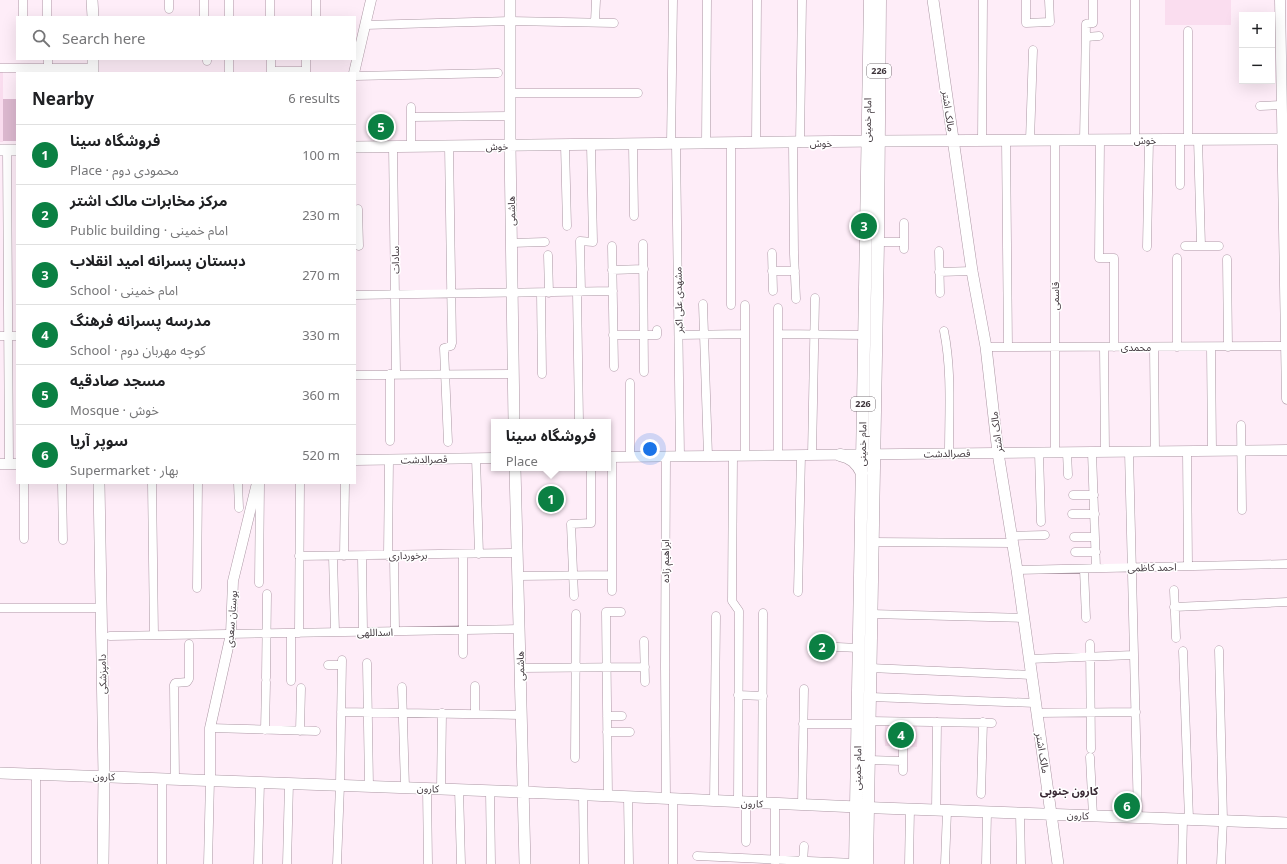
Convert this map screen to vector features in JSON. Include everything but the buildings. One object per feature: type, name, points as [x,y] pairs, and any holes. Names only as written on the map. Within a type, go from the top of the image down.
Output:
[{"type":"main road","points":[[92,0],[93,16]]},
{"type":"main road","name":"هاشمی","points":[[510,0],[510,145],[514,419]]},
{"type":"main road","name":"مالک اشتر","points":[[933,0],[972,271],[986,348],[998,453],[1017,570],[1058,864]]},
{"type":"main road","name":"امام خمینی","points":[[868,864],[872,542],[864,335],[873,142],[875,2]]},
{"type":"main road","name":"خوش","points":[[356,147],[982,140],[1285,139]]},
{"type":"main road","name":"امام خمینی","points":[[855,863],[862,473],[868,454],[878,242],[873,142]]},
{"type":"main road","points":[[840,454],[852,459],[858,465],[862,473]]},
{"type":"main road","name":"هاشمی","points":[[515,471],[525,864]]},
{"type":"main road","name":"دامپزشکی","points":[[99,484],[101,608],[106,635],[103,864]]},
{"type":"main road","name":"کارون","points":[[0,773],[490,790],[869,808],[1287,823]]},
{"type":"street","points":[[23,0],[23,16]]},
{"type":"street","points":[[47,0],[47,16]]},
{"type":"street","points":[[169,0],[169,9]]},
{"type":"street","points":[[204,0],[204,16]]},
{"type":"street","points":[[229,0],[229,16]]},
{"type":"street","points":[[270,0],[270,16]]},
{"type":"street","points":[[316,0],[316,16]]},
{"type":"street","points":[[354,72],[371,0]]},
{"type":"street","points":[[595,22],[596,0]]},
{"type":"street","name":"مشهدی علی اکبر","points":[[673,0],[674,144],[679,335],[680,456]]},
{"type":"street","points":[[706,144],[707,0]]},
{"type":"street","points":[[756,143],[757,0]]},
{"type":"street","points":[[796,298],[794,271],[802,0]]},
{"type":"street","points":[[982,140],[983,0]]},
{"type":"street","points":[[1026,0],[1026,23],[1050,22],[1049,0]]},
{"type":"street","points":[[1084,140],[1086,24],[1093,23],[1093,0]]},
{"type":"street","points":[[1135,0],[1135,140]]},
{"type":"street","points":[[1280,0],[1284,36],[1282,105],[1285,139],[1287,399]]},
{"type":"street","points":[[365,25],[510,21],[614,23]]},
{"type":"street","points":[[1188,31],[1189,139],[1201,246]]},
{"type":"street","points":[[1086,37],[1099,36]]},
{"type":"street","points":[[1030,140],[1033,50]]},
{"type":"street","points":[[24,60],[24,68]]},
{"type":"street","points":[[48,60],[48,68]]},
{"type":"street","points":[[229,60],[229,72]]},
{"type":"street","points":[[271,60],[271,72],[306,72],[306,60]]},
{"type":"street","points":[[0,68],[93,67]]},
{"type":"street","points":[[356,76],[498,73]]},
{"type":"street","points":[[510,93],[638,93]]},
{"type":"street","points":[[1260,106],[1282,105]]},
{"type":"street","points":[[411,107],[411,146]]},
{"type":"street","points":[[411,117],[510,116]]},
{"type":"street","points":[[1180,185],[1189,139]]},
{"type":"street","points":[[1006,140],[1008,347]]},
{"type":"street","name":"قاسمی","points":[[1055,140],[1055,452]]},
{"type":"street","points":[[1100,140],[1100,258],[1114,258],[1114,347]]},
{"type":"street","points":[[1147,247],[1149,140]]},
{"type":"street","points":[[731,143],[731,305]]},
{"type":"street","points":[[633,144],[634,216]]},
{"type":"street","points":[[565,145],[567,226]]},
{"type":"street","points":[[579,419],[580,241],[593,242],[591,145]]},
{"type":"street","name":"سادات","points":[[390,441],[395,295],[393,146]]},
{"type":"street","points":[[448,442],[444,348],[451,346],[452,343],[449,146]]},
{"type":"street","points":[[8,150],[4,336],[8,366],[9,464]]},
{"type":"street","points":[[358,209],[357,228],[359,246]]},
{"type":"street","points":[[878,242],[904,246],[904,223]]},
{"type":"street","points":[[511,243],[545,242]]},
{"type":"street","points":[[643,244],[644,372]]},
{"type":"street","points":[[612,246],[614,367]]},
{"type":"street","points":[[1185,246],[1219,246]]},
{"type":"street","points":[[939,251],[940,293]]},
{"type":"street","points":[[772,253],[773,291]]},
{"type":"street","points":[[542,374],[548,255]]},
{"type":"street","points":[[1177,258],[1177,347]]},
{"type":"street","points":[[1227,259],[1228,347]]},
{"type":"street","points":[[612,270],[644,269]]},
{"type":"street","points":[[772,271],[794,271]]},
{"type":"street","points":[[939,272],[972,271]]},
{"type":"street","points":[[356,296],[612,291]]},
{"type":"street","points":[[812,455],[815,298]]},
{"type":"street","points":[[703,304],[708,456]]},
{"type":"street","points":[[745,305],[745,456]]},
{"type":"street","points":[[778,308],[778,455]]},
{"type":"street","points":[[613,335],[657,334],[657,330]]},
{"type":"street","points":[[944,331],[950,370],[949,453]]},
{"type":"street","points":[[679,335],[745,334]]},
{"type":"street","points":[[778,334],[864,335]]},
{"type":"street","points":[[4,336],[16,336]]},
{"type":"street","name":"محمدی","points":[[986,348],[1287,346]]},
{"type":"street","points":[[1104,347],[1105,452]]},
{"type":"street","points":[[1154,347],[1155,451]]},
{"type":"street","points":[[1211,347],[1212,451]]},
{"type":"street","points":[[8,366],[16,366]]},
{"type":"street","points":[[356,375],[513,374]]},
{"type":"street","points":[[630,383],[630,457]]},
{"type":"street","points":[[1241,425],[1242,510]]},
{"type":"street","name":"قصرالدشت","points":[[611,457],[1287,450]]},
{"type":"street","points":[[1187,451],[1188,566]]},
{"type":"street","points":[[1039,452],[1041,522]]},
{"type":"street","points":[[1067,452],[1068,475]]},
{"type":"street","points":[[1092,452],[1096,568]]},
{"type":"street","points":[[1129,452],[1138,817]]},
{"type":"street","points":[[798,592],[801,455]]},
{"type":"street","name":"ابراهیم زاده","points":[[666,456],[665,666],[672,864]]},
{"type":"street","points":[[733,456],[732,601],[739,611],[738,695],[742,802],[746,842]]},
{"type":"street","points":[[476,458],[479,554]]},
{"type":"street","name":"قصرالدشت","points":[[356,460],[491,458]]},
{"type":"street","points":[[389,459],[391,556],[395,631]]},
{"type":"street","points":[[574,596],[571,524],[590,524],[591,471]]},
{"type":"street","points":[[610,471],[612,591]]},
{"type":"street","points":[[24,484],[24,540]]},
{"type":"street","points":[[62,484],[63,540]]},
{"type":"street","points":[[152,484],[154,635]]},
{"type":"street","points":[[197,588],[198,484]]},
{"type":"street","points":[[238,484],[239,508]]},
{"type":"street","points":[[258,484],[259,583]]},
{"type":"street","name":"بوستان سعدی","points":[[210,780],[210,728],[232,634],[233,581],[258,484]]},
{"type":"street","points":[[291,681],[299,556],[300,484]]},
{"type":"street","points":[[344,556],[345,484]]},
{"type":"street","points":[[1073,495],[1094,495]]},
{"type":"street","points":[[1072,514],[1095,514]]},
{"type":"street","points":[[886,532],[886,542]]},
{"type":"street","points":[[872,542],[1012,540],[1045,535]]},
{"type":"street","points":[[1074,537],[1095,537]]},
{"type":"street","points":[[1075,552],[1096,552]]},
{"type":"street","name":"برخورداری","points":[[299,556],[391,556],[517,553]]},
{"type":"street","points":[[463,554],[463,654]]},
{"type":"street","points":[[333,556],[335,632]]},
{"type":"street","points":[[362,556],[363,632]]},
{"type":"street","name":"احمد کاظمی","points":[[1017,570],[1287,564]]},
{"type":"street","points":[[1084,569],[1086,618]]},
{"type":"street","points":[[518,576],[612,575]]},
{"type":"street","points":[[1174,590],[1176,638]]},
{"type":"street","points":[[265,730],[266,594]]},
{"type":"street","points":[[1174,607],[1287,602]]},
{"type":"street","points":[[0,608],[101,608]]},
{"type":"street","points":[[608,796],[606,612],[621,612]]},
{"type":"street","points":[[762,803],[763,613]]},
{"type":"street","points":[[575,758],[576,614]]},
{"type":"street","points":[[871,614],[1023,618]]},
{"type":"street","points":[[714,801],[716,616]]},
{"type":"street","name":"اسداللهی","points":[[232,634],[519,629]]},
{"type":"street","points":[[106,635],[232,634]]},
{"type":"street","points":[[644,641],[645,682]]},
{"type":"street","points":[[176,779],[174,683],[187,682],[189,679],[188,644]]},
{"type":"street","points":[[1090,644],[1090,753],[1093,816]]},
{"type":"street","points":[[836,647],[859,648]]},
{"type":"street","points":[[1219,650],[1223,820],[1221,864]]},
{"type":"street","points":[[1182,864],[1186,819],[1183,651]]},
{"type":"street","points":[[1029,659],[1134,655]]},
{"type":"street","points":[[328,665],[342,663],[337,864]]},
{"type":"street","points":[[367,663],[369,786]]},
{"type":"street","points":[[520,668],[644,667]]},
{"type":"street","points":[[870,668],[1031,675]]},
{"type":"street","points":[[475,686],[475,714]]},
{"type":"street","points":[[402,687],[404,787]]},
{"type":"street","points":[[300,731],[301,688]]},
{"type":"street","points":[[802,805],[804,689]]},
{"type":"street","points":[[738,695],[763,696]]},
{"type":"street","points":[[871,697],[1090,712],[1136,712]]},
{"type":"street","points":[[341,712],[442,713],[461,718],[475,714],[521,715]]},
{"type":"street","points":[[442,713],[442,789]]},
{"type":"street","points":[[607,716],[622,716]]},
{"type":"street","points":[[870,721],[992,723]]},
{"type":"street","points":[[937,722],[946,864]]},
{"type":"street","points":[[981,794],[983,722]]},
{"type":"street","points":[[803,724],[858,724]]},
{"type":"street","points":[[210,728],[316,731]]},
{"type":"street","points":[[607,732],[630,732]]},
{"type":"street","points":[[902,748],[902,771]]},
{"type":"street","points":[[869,760],[902,761]]},
{"type":"street","points":[[36,774],[36,864]]},
{"type":"street","points":[[162,778],[162,864]]},
{"type":"street","points":[[208,864],[210,780]]},
{"type":"street","points":[[258,864],[260,782]]},
{"type":"street","points":[[287,864],[289,783]]},
{"type":"street","points":[[427,788],[428,864]]},
{"type":"street","points":[[459,789],[461,864]]},
{"type":"street","points":[[490,790],[492,864]]},
{"type":"street","points":[[583,795],[584,864]]},
{"type":"street","points":[[628,797],[629,864]]},
{"type":"street","points":[[775,804],[775,862]]},
{"type":"street","points":[[909,864],[910,809]]},
{"type":"street","points":[[986,864],[987,812]]},
{"type":"street","points":[[1020,813],[1021,864]]},
{"type":"street","points":[[803,862],[804,846]]},
{"type":"street","points":[[696,856],[775,862],[855,863]]},
{"type":"shaded area","points":[[1165,0],[1231,0],[1231,25],[1165,25]]},
{"type":"shaded area","points":[[0,72],[3,72],[3,142],[0,142]]},
{"type":"shaded area","points":[[3,99],[16,99],[16,141],[3,141]]},
{"type":"shaded area","points":[[885,723],[917,724],[917,747],[885,746]]},
{"type":"place","name":"مسجد صادقیه","points":[[381,127]]},
{"type":"place","name":"دبستان پسرانه امید انقلاب","points":[[864,226]]},
{"type":"place","name":"فروشگاه سینا","points":[[551,499]]},
{"type":"place","name":"مرکز مخابرات مالک اشتر","points":[[822,647]]},
{"type":"place","name":"مدرسه پسرانه فرهنگ","points":[[901,735]]},
{"type":"place","name":"سوپر آریا","points":[[1127,806]]},
{"type":"district","name":"کارون جنوبی","points":[[1069,791]]}]
